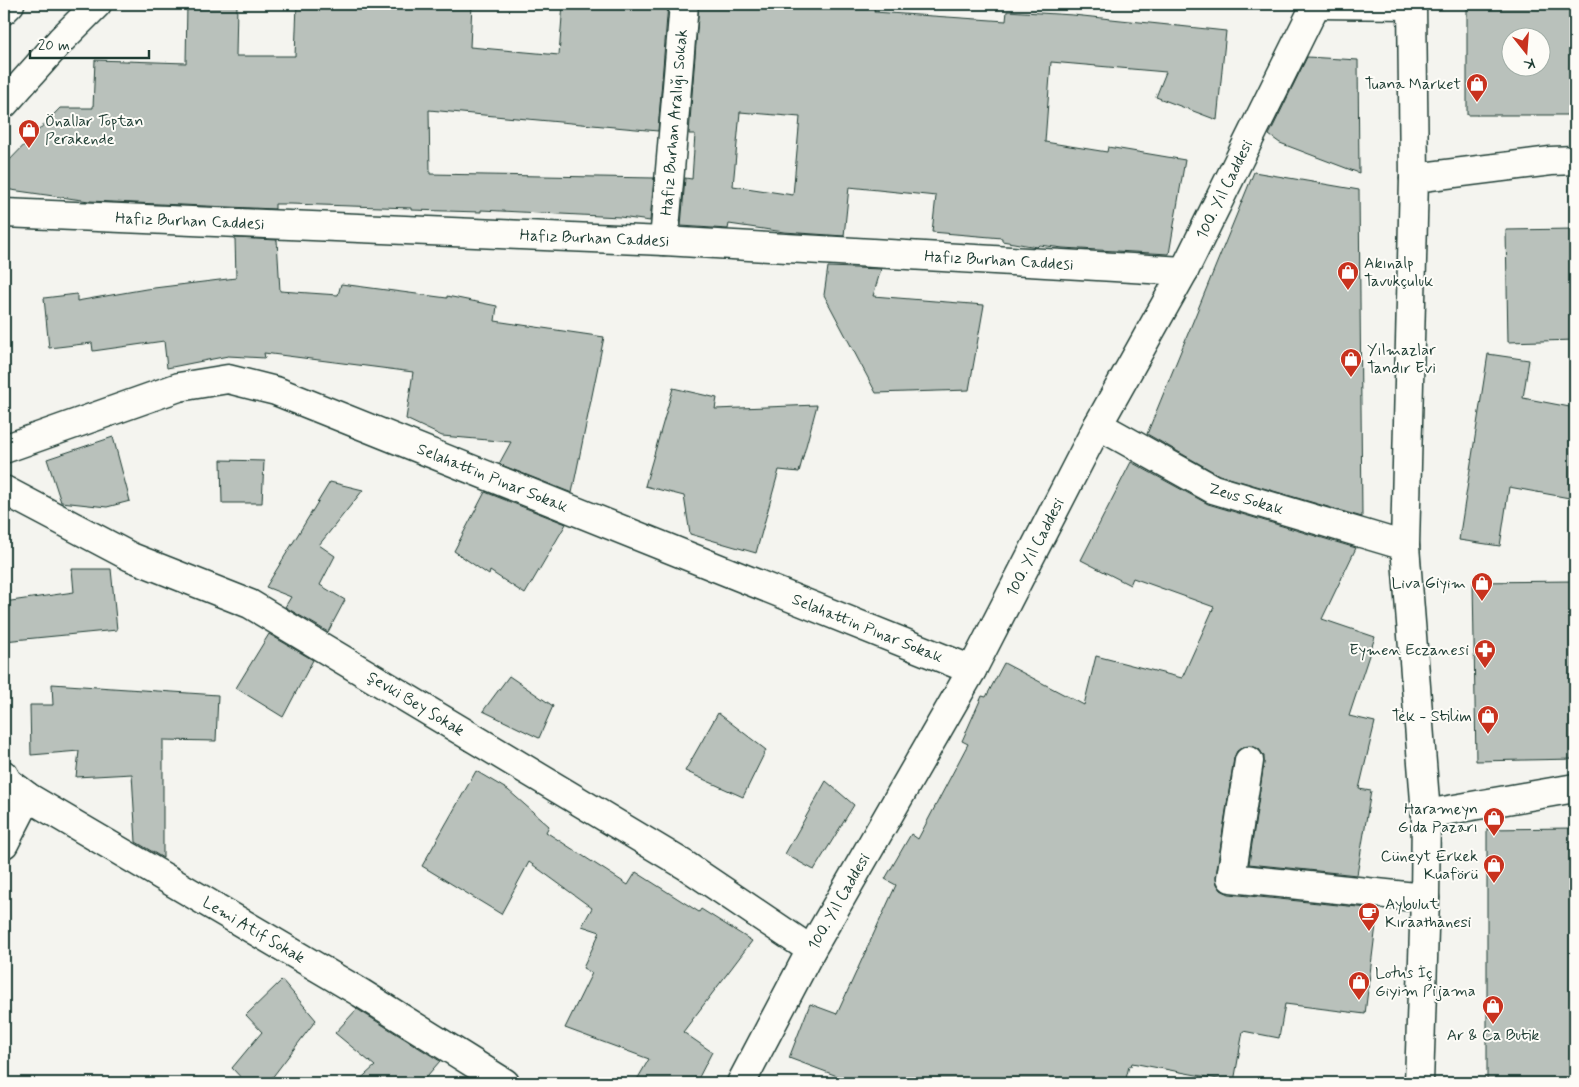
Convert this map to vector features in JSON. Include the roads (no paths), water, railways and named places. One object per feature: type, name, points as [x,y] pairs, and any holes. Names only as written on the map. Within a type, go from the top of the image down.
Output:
[{"type":"street","points":[[4,10],[10,4]]},
{"type":"street","points":[[4,104],[61,40],[97,4]]},
{"type":"street","name":"Hafız Burhan Aralığı Sokak","points":[[664,241],[684,4]]},
{"type":"street","points":[[1315,4],[1412,5],[1414,178],[1405,546],[1426,814],[1419,1083]]},
{"type":"street","name":"100. Yıl Caddesi","points":[[741,1083],[811,950],[972,670],[1098,425],[1184,271],[1315,4]]},
{"type":"street","points":[[1414,178],[1551,161],[1575,160]]},
{"type":"street","name":"Hafız Burhan Caddesi","points":[[4,213],[664,241],[1184,271]]},
{"type":"street","name":"Selahattin Pınar Sokak","points":[[4,448],[179,387],[228,379],[276,391],[972,670]]},
{"type":"street","name":"Zeus Sokak","points":[[1098,425],[1212,489],[1405,546]]},
{"type":"street","name":"Şevki Bey Sokak","points":[[4,490],[131,557],[250,604],[685,865],[811,950]]},
{"type":"street","points":[[1249,760],[1231,878],[1425,898]]},
{"type":"street","points":[[4,844],[11,785]]},
{"type":"street","name":"Lemi Atıf Sokak","points":[[11,785],[361,993],[505,1083]]},
{"type":"street","points":[[1426,814],[1575,788]]},
{"type":"place","name":"Tuana Market","points":[[1477,103]]},
{"type":"place","name":"Önallar Toptan Perakende","points":[[29,149]]},
{"type":"place","name":"Akınalp Tavukçuluk","points":[[1348,291]]},
{"type":"place","name":"Yılmazlar Tandır Evi","points":[[1351,378]]},
{"type":"place","name":"Liva Giyim","points":[[1482,602]]},
{"type":"place","name":"Eymen Eczanesi","points":[[1485,669]]},
{"type":"place","name":"Tek - Stilim","points":[[1488,735]]},
{"type":"place","name":"Harameyn Gıda Pazarı","points":[[1494,837]]},
{"type":"place","name":"Cüneyt Erkek Kuaförü","points":[[1494,884]]},
{"type":"place","name":"Aybulut Kıraathanesi","points":[[1369,932]]},
{"type":"place","name":"Lotus İç Giyim Pijama","points":[[1359,1001]]},
{"type":"place","name":"Ar & Ca Butik","points":[[1493,1025]]}]
